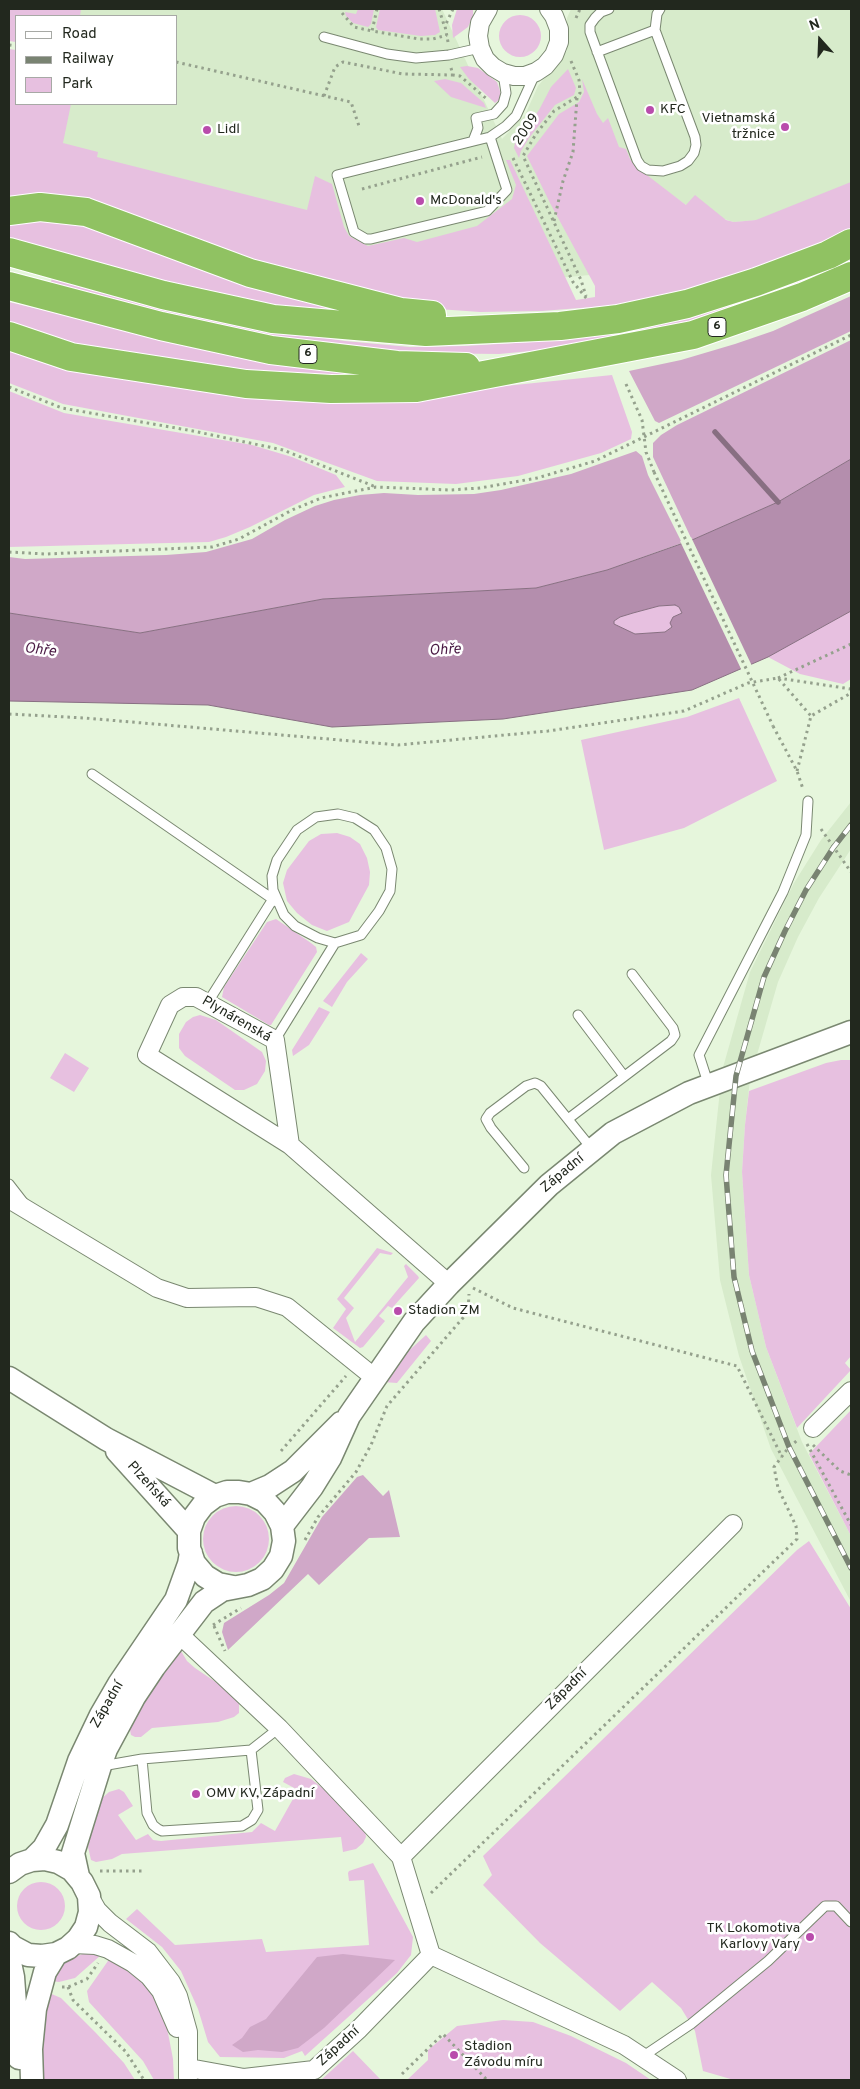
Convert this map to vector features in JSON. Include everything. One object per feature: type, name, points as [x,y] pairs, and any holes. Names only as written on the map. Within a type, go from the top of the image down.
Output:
[{"type":"highway","points":[[9,211],[40,207],[86,212],[250,273],[401,312],[560,326]]},
{"type":"highway","name":"6","points":[[9,252],[163,295],[273,319],[426,332],[560,326],[618,319],[687,304],[756,282],[828,255],[851,243]]},
{"type":"highway","name":"6","points":[[9,286],[161,326],[271,350],[397,365],[469,367],[577,358],[693,335],[794,300],[851,276]]},
{"type":"highway","points":[[9,336],[71,357],[246,384],[330,389],[416,388],[577,358]]},
{"type":"street","points":[[488,9],[480,23],[478,36],[480,48],[493,67],[503,73],[514,76],[525,76],[536,72],[545,66],[554,55],[559,42],[559,29],[549,9]]},
{"type":"street","name":"Plynárenská","points":[[290,1145],[275,1040],[196,997],[183,997],[170,1006],[147,1055],[290,1145],[449,1284]]},
{"type":"street","name":"Západní","points":[[85,1874],[73,1853],[106,1749],[134,1697],[154,1667],[204,1602],[222,1590],[248,1585],[262,1579],[273,1569],[281,1556],[284,1541],[282,1526],[312,1487],[330,1458],[349,1416],[414,1322],[449,1284],[549,1185],[613,1133],[689,1093],[851,1032]]},
{"type":"street","points":[[9,1199],[157,1288],[187,1298],[256,1297],[287,1307],[375,1378]]},
{"type":"street","name":"Plzeňská","points":[[9,1378],[106,1439],[215,1496]]},
{"type":"street","points":[[808,1432],[851,1391]]},
{"type":"street","name":"Západní","points":[[17,1863],[44,1848],[56,1825],[79,1761],[101,1715],[119,1684],[176,1600],[189,1564],[194,1517],[198,1511],[215,1496],[227,1492],[251,1494],[270,1486],[293,1471],[349,1416]]},
{"type":"street","name":"Plzeňská","points":[[106,1439],[163,1500],[190,1542]]},
{"type":"street","points":[[251,1494],[265,1501],[275,1512],[282,1526]]},
{"type":"street","name":"Západní","points":[[401,1857],[733,1524]]},
{"type":"street","points":[[190,1542],[194,1563],[205,1576],[218,1584],[233,1587]]},
{"type":"street","points":[[180,1635],[279,1728],[401,1857],[431,1955],[624,2045],[677,2080]]},
{"type":"street","name":"Západní","points":[[17,1863],[45,1859],[58,1862],[72,1870],[85,1874]]},
{"type":"street","name":"Západní","points":[[85,1874],[82,1882],[97,1910],[110,1923],[148,1952],[172,1982],[188,2032],[188,2070],[244,2078],[308,2075],[359,2029],[431,1955]]},
{"type":"street","name":"Západní","points":[[32,2080],[31,2049],[35,2009],[45,1972],[64,1949],[78,1939],[86,1927],[90,1912],[88,1896]]},
{"type":"street","points":[[9,1943],[28,1955],[42,1956],[86,1943],[108,1949],[133,1963],[149,1976],[161,1991],[173,2015],[188,2070]]},
{"type":"street","points":[[9,1958],[13,1977],[21,2080]]},
{"type":"lane","points":[[609,9],[601,12],[590,25],[590,32],[637,160],[641,166],[648,170],[664,171],[680,166],[688,161],[694,153],[696,145],[695,137],[655,30],[657,14],[660,9]]},
{"type":"lane","points":[[597,52],[655,30]]},
{"type":"lane","points":[[324,37],[387,54],[416,58],[449,55],[480,48]]},
{"type":"lane","points":[[490,137],[507,190],[487,211],[371,239],[360,236],[351,226],[337,175],[490,137],[516,116],[536,72]]},
{"type":"lane","points":[[473,141],[478,128],[476,118],[494,114],[503,104],[506,93],[503,73]]},
{"type":"lane","points":[[92,774],[275,901]]},
{"type":"lane","points":[[709,1087],[699,1055],[783,892],[806,835],[808,801]]},
{"type":"lane","points":[[338,814],[356,818],[374,830],[386,848],[392,868],[390,891],[379,911],[361,935],[334,943],[318,938],[295,926],[284,915],[275,901],[272,876],[277,860],[297,830],[316,817],[338,814]]},
{"type":"lane","points":[[208,1002],[275,901]]},
{"type":"lane","points":[[275,1040],[334,943]]},
{"type":"lane","points":[[568,1120],[676,1036],[673,1028],[632,974]]},
{"type":"lane","points":[[578,1014],[624,1076]]},
{"type":"lane","points":[[524,1168],[491,1128],[486,1119],[490,1113],[526,1086],[535,1082],[541,1086],[592,1150]]},
{"type":"lane","points":[[9,1184],[31,1212]]},
{"type":"lane","points":[[100,1766],[142,1759],[251,1750],[279,1728]]},
{"type":"lane","points":[[142,1759],[147,1813],[158,1829],[162,1831],[242,1826],[252,1820],[258,1810],[251,1750]]},
{"type":"lane","points":[[642,2057],[691,2024],[768,1961],[824,1906],[836,1906],[851,1922]]},
{"type":"path","points":[[372,31],[377,9]]},
{"type":"path","points":[[439,9],[445,26]]},
{"type":"path","points":[[576,26],[576,18],[580,9]]},
{"type":"path","points":[[342,14],[354,27],[372,31],[419,39],[433,39],[447,35]]},
{"type":"path","points":[[554,222],[563,181],[573,152],[577,98],[580,89],[570,59],[568,64]]},
{"type":"path","points":[[178,62],[350,102],[359,126]]},
{"type":"path","points":[[324,96],[335,67],[343,62],[403,74],[453,75]]},
{"type":"path","name":"2009","points":[[506,126],[512,137],[510,151],[573,282],[587,299],[582,280],[523,156],[536,134],[554,111],[577,98]]},
{"type":"path","points":[[488,101],[497,111]]},
{"type":"path","points":[[362,189],[495,153]]},
{"type":"path","points":[[9,552],[46,554],[212,547],[239,539],[292,510],[321,498],[376,487],[480,488],[537,478],[595,461],[851,335]]},
{"type":"path","points":[[626,384],[642,420],[644,438],[654,472],[773,726],[797,771],[811,716],[851,693]]},
{"type":"path","points":[[9,387],[62,408],[193,431],[283,450],[376,487]]},
{"type":"path","points":[[9,714],[85,718],[398,745],[548,731],[684,711],[748,683],[778,678],[851,644]]},
{"type":"path","points":[[778,678],[811,716]]},
{"type":"path","points":[[778,678],[851,689]]},
{"type":"path","points":[[304,1542],[318,1517],[356,1472],[371,1445],[387,1406],[468,1312],[470,1286],[513,1308],[737,1366],[782,1457]]},
{"type":"path","points":[[280,1453],[356,1364]]},
{"type":"path","points":[[416,1906],[473,1854],[797,1540],[796,1526],[778,1488],[774,1467],[789,1448],[808,1432]]},
{"type":"path","points":[[808,1432],[840,1471],[851,1475]]},
{"type":"path","points":[[808,1432],[851,1524]]},
{"type":"path","points":[[195,1614],[214,1626],[243,1607]]},
{"type":"path","points":[[85,1874],[142,1871]]},
{"type":"path","points":[[68,1987],[72,2000],[126,2052],[144,2080]]},
{"type":"path","points":[[402,2074],[443,2034],[488,2080]]},
{"type":"shaded area","points":[[42,9],[442,9],[502,139],[525,115],[538,86],[567,51],[567,18],[571,9],[851,9],[851,202],[820,215],[734,222],[693,210],[661,187],[601,274],[557,278],[363,251],[61,166],[58,105],[178,105],[178,15],[44,15]]},
{"type":"shaded area","points":[[851,296],[851,331],[659,423],[655,421],[629,371],[681,360],[735,344],[773,331]]},
{"type":"shaded area","points":[[851,340],[851,459],[778,502],[692,540],[653,457],[653,443],[661,435],[677,425]]},
{"type":"shaded area","points":[[636,451],[642,456],[648,475],[682,543],[607,570],[536,588],[323,599],[140,633],[9,613],[9,557],[25,559],[206,552],[252,539],[285,520],[315,506],[334,500],[384,493],[418,495],[474,494],[501,490],[571,474]]},
{"type":"shaded area","points":[[851,802],[851,849],[819,898],[798,937],[778,982],[750,1079],[742,1172],[749,1275],[766,1347],[802,1442],[851,1536],[851,1602],[771,1449],[739,1356],[720,1280],[711,1175],[722,1071],[750,972],[794,883],[821,840]]},
{"type":"shaded area","points":[[363,1475],[383,1496],[389,1490],[400,1537],[369,1538],[319,1585],[308,1574],[228,1650],[222,1632],[224,1623],[269,1595],[284,1583],[322,1517],[357,1477]]},
{"type":"shaded area","points":[[343,1954],[395,1960],[324,2028],[298,2048],[282,2052],[258,2050],[243,2052],[232,2045],[242,2038],[250,2027],[266,2019],[317,1957]]},
{"type":"green space","points":[[9,9],[81,9],[80,15],[15,15],[15,42],[9,41]]},
{"type":"green space","points":[[358,9],[374,9],[371,24],[368,27],[353,23],[346,16],[345,12],[356,14]]},
{"type":"green space","points":[[380,9],[435,9],[440,32],[435,35],[421,36],[378,30],[376,27]]},
{"type":"green space","points":[[457,9],[473,9],[473,16],[468,27],[453,38],[452,25]]},
{"type":"green space","points":[[524,15],[532,18],[538,24],[541,36],[538,48],[532,54],[516,57],[508,54],[502,48],[499,32],[502,24],[508,18]]},
{"type":"green space","points":[[9,49],[15,50],[15,105],[71,105],[63,143],[98,152],[97,157],[307,210],[315,176],[332,184],[344,227],[349,236],[368,246],[404,238],[417,242],[477,226],[512,199],[516,185],[506,160],[510,160],[576,300],[595,297],[595,286],[527,156],[559,114],[579,102],[584,92],[582,79],[597,114],[603,123],[608,118],[619,147],[626,149],[630,159],[639,169],[686,205],[695,195],[726,220],[734,222],[756,220],[851,182],[851,230],[771,264],[670,295],[618,305],[542,311],[480,312],[438,309],[9,204]]},
{"type":"green space","points":[[460,67],[478,68],[497,82],[501,94],[500,99],[495,103],[469,79]]},
{"type":"green space","points":[[568,69],[576,88],[574,95],[555,105],[529,138],[519,158],[514,148],[515,143],[539,110],[551,87]]},
{"type":"green space","points":[[445,79],[461,83],[484,103],[486,108],[451,97],[434,81]]},
{"type":"green space","points":[[35,220],[97,226],[379,316],[324,315],[180,287],[9,239],[9,224]]},
{"type":"green space","points":[[851,255],[851,264],[712,318],[542,350],[499,354],[407,353],[248,334],[50,285],[52,278],[298,334],[345,341],[410,347],[464,346],[581,337]]},
{"type":"green space","points":[[9,302],[226,354],[314,369],[367,375],[340,378],[251,371],[74,345],[9,324]]},
{"type":"green space","points":[[9,348],[42,359],[476,389],[612,375],[632,432],[631,439],[601,453],[518,476],[456,484],[377,481],[273,443],[63,404],[9,383]]},
{"type":"green space","points":[[9,391],[64,413],[252,445],[292,457],[336,475],[345,487],[314,495],[250,527],[209,542],[9,547]]},
{"type":"green space","points":[[675,605],[679,607],[682,613],[673,617],[672,627],[665,632],[635,634],[613,624],[620,617],[633,613],[659,606]]},
{"type":"green space","points":[[851,611],[851,679],[843,684],[800,674],[768,657]]},
{"type":"green space","points":[[739,698],[777,781],[684,828],[604,850],[581,740],[687,717]]},
{"type":"green space","points":[[337,833],[350,837],[360,844],[367,858],[370,872],[369,885],[349,922],[327,931],[312,925],[297,913],[287,901],[283,883],[287,870],[309,841],[321,834]]},
{"type":"green space","points":[[276,919],[316,947],[317,952],[271,1025],[269,1025],[222,997],[224,987],[267,922]]},
{"type":"green space","points":[[361,953],[368,959],[347,982],[332,1007],[323,1001]]},
{"type":"green space","points":[[319,1007],[330,1012],[309,1045],[293,1056],[292,1050]]},
{"type":"green space","points":[[200,1015],[216,1020],[262,1052],[266,1061],[265,1071],[257,1084],[244,1090],[235,1090],[185,1056],[179,1048],[179,1034],[186,1022]]},
{"type":"green space","points":[[65,1053],[89,1068],[74,1092],[50,1078]]},
{"type":"green space","points":[[851,1060],[851,1356],[845,1363],[851,1370],[797,1428],[766,1347],[749,1275],[742,1172],[749,1091],[826,1063]]},
{"type":"green space","points":[[377,1248],[393,1253],[391,1255],[380,1253],[344,1298],[354,1308],[346,1318],[355,1342],[408,1277],[404,1266],[406,1264],[419,1278],[392,1308],[388,1306],[379,1316],[385,1321],[363,1347],[360,1348],[333,1328],[346,1309],[337,1299]]},
{"type":"green space","points":[[426,1335],[431,1341],[397,1383],[383,1382],[402,1357]]},
{"type":"green space","points":[[851,1410],[851,1536],[809,1454]]},
{"type":"green space","points":[[236,1506],[248,1509],[259,1516],[266,1527],[269,1539],[266,1551],[259,1562],[248,1569],[236,1572],[224,1569],[213,1562],[206,1551],[203,1539],[206,1527],[213,1516],[224,1509]]},
{"type":"green space","points":[[809,1541],[851,1609],[851,2080],[734,2080],[703,2071],[695,2031],[681,2008],[652,1982],[620,2011],[540,1943],[483,1885],[492,1875],[483,1856],[797,1550]]},
{"type":"green space","points":[[178,1651],[181,1651],[187,1661],[195,1668],[229,1691],[239,1702],[239,1713],[234,1717],[218,1722],[152,1728],[141,1737],[131,1735],[129,1725]]},
{"type":"green space","points":[[294,1774],[311,1779],[329,1793],[365,1831],[366,1837],[363,1843],[356,1849],[343,1852],[341,1837],[122,1854],[112,1859],[96,1862],[91,1860],[88,1847],[91,1833],[86,1830],[100,1800],[109,1792],[119,1789],[124,1792],[133,1806],[118,1815],[136,1840],[148,1834],[153,1840],[161,1841],[252,1832],[261,1823],[275,1831],[298,1790],[283,1782],[285,1778]]},
{"type":"green space","points":[[373,1863],[413,1937],[411,1955],[397,1973],[305,2056],[302,2051],[284,2058],[220,2057],[208,2042],[198,2009],[181,1971],[162,1947],[126,1919],[137,1909],[175,1945],[262,1939],[266,1952],[369,1945],[364,1880],[349,1881],[348,1873]]},
{"type":"green space","points":[[41,1882],[50,1884],[58,1889],[63,1897],[65,1906],[63,1915],[58,1923],[50,1928],[41,1930],[32,1928],[24,1923],[19,1915],[17,1906],[19,1897],[24,1889],[32,1884]]},
{"type":"green space","points":[[85,1953],[101,1955],[75,1978],[59,1982],[52,1981],[60,1967],[67,1960]]},
{"type":"green space","points":[[110,1958],[140,1979],[151,1990],[157,2001],[165,2019],[173,2059],[174,2080],[154,2080],[143,2061],[89,2002],[87,1991]]},
{"type":"green space","points":[[47,1992],[61,1998],[96,2033],[124,2063],[135,2080],[42,2080],[40,2056]]},
{"type":"green space","points":[[503,2020],[533,2022],[571,2036],[626,2063],[651,2080],[407,2080],[428,2060],[428,2050],[457,2026]]},
{"type":"green space","points":[[353,2051],[381,2080],[321,2080]]},
{"type":"water","name":"Ohře","points":[[851,459],[851,611],[768,657],[692,690],[503,719],[332,727],[208,705],[9,701],[9,613],[140,633],[323,599],[536,588],[607,570],[692,540],[778,502]],"holes":[[[675,605],[679,607],[682,613],[673,617],[670,623],[672,627],[665,632],[635,634],[614,624],[614,621],[620,617],[659,606]]]},
{"type":"pier","points":[[691,537],[752,666],[742,671],[680,541]]},
{"type":"waterway","points":[[715,432],[778,502]]},
{"type":"railway","points":[[851,825],[833,848],[806,890],[764,977],[736,1076],[726,1175],[734,1277],[752,1351],[789,1447],[851,1568]]},
{"type":"place","name":"KFC","points":[[650,110]]},
{"type":"place","name":"Vietnamská tržnice","points":[[785,127]]},
{"type":"place","name":"Lidl","points":[[207,130]]},
{"type":"place","name":"McDonald's","points":[[420,201]]},
{"type":"place","name":"Stadion ZM","points":[[398,1311]]},
{"type":"place","name":"OMV KV, Západní","points":[[196,1794]]},
{"type":"place","name":"TK Lokomotiva Karlovy Vary","points":[[810,1937]]},
{"type":"place","name":"Stadion Závodu míru","points":[[454,2055]]}]
